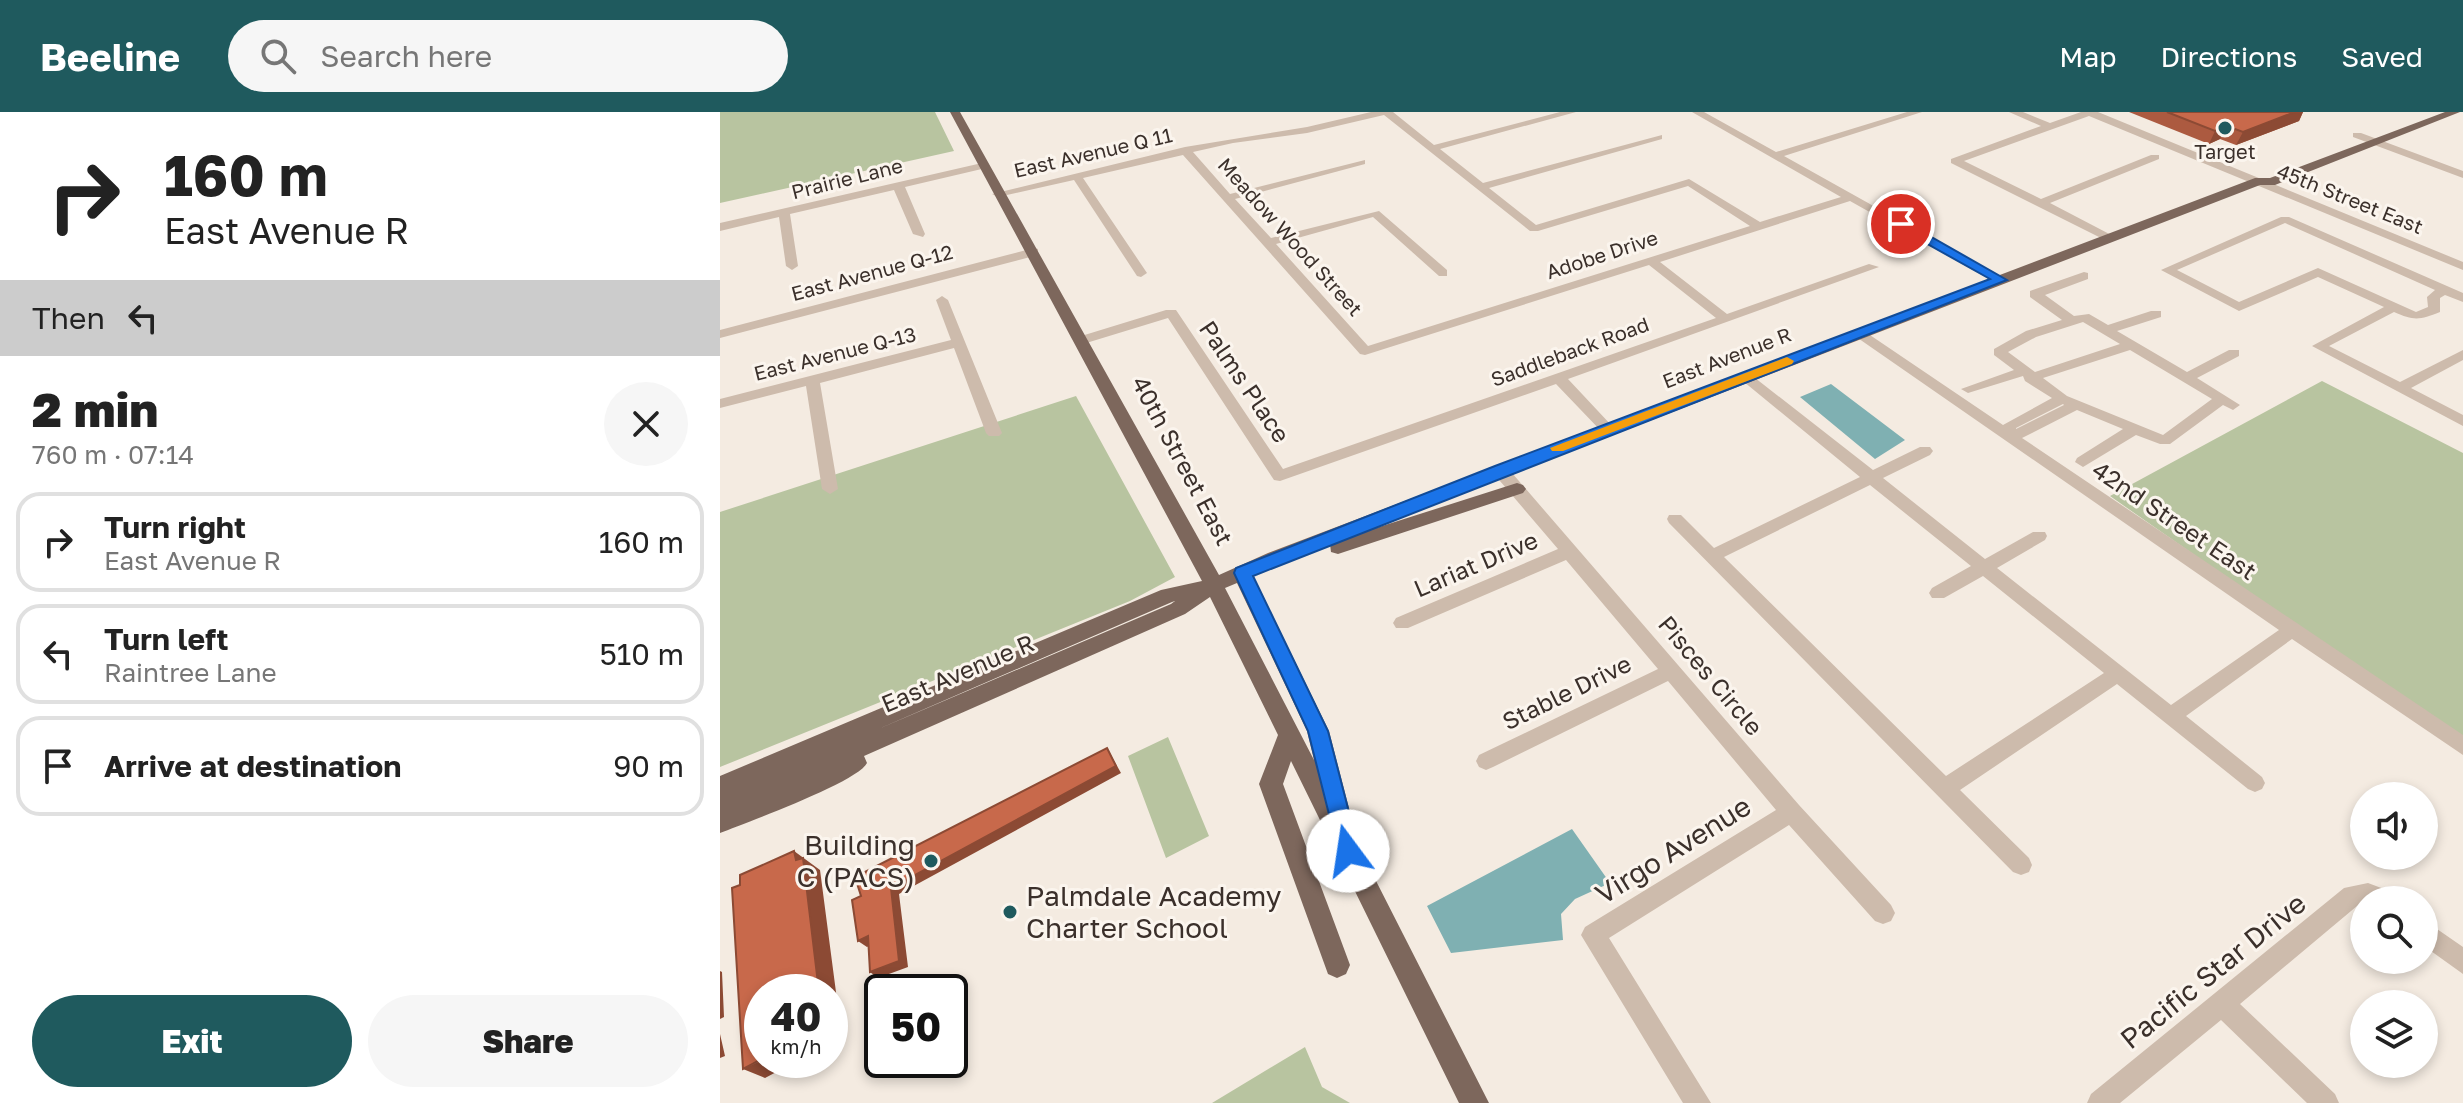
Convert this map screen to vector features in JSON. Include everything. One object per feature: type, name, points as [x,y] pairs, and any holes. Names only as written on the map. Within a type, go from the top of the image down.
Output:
[{"type":"main road","name":"40th Street East","points":[[955,112],[982,166],[1083,340],[1214,585],[1474,1103]]},
{"type":"main road","name":"East Avenue R","points":[[2259,181],[2254,174],[2417,112]]},
{"type":"main road","name":"East Avenue R","points":[[720,808],[1178,609],[1214,585],[1275,558],[2259,181],[2271,182],[2455,112]]},
{"type":"main road","points":[[1275,558],[1311,555],[1517,489]]},
{"type":"main road","points":[[1242,573],[1318,731],[1348,851]]},
{"type":"main road","name":"East Avenue R","points":[[720,787],[1168,595],[1214,585]]},
{"type":"main road","points":[[720,797],[822,752],[856,728]]},
{"type":"main road","points":[[1289,734],[1271,784],[1337,965]]},
{"type":"main road","points":[[720,822],[856,763]]},
{"type":"street","points":[[1385,112],[1534,229],[1689,182],[1760,227]]},
{"type":"street","name":"East Avenue Q 11","points":[[998,194],[1185,150],[1307,130],[1385,112]]},
{"type":"street","points":[[1433,148],[1571,112]]},
{"type":"street","points":[[1697,112],[2000,280]]},
{"type":"street","points":[[1777,155],[1917,112]]},
{"type":"street","points":[[2014,112],[2049,126]]},
{"type":"street","points":[[2089,112],[1955,161],[2111,238]]},
{"type":"street","name":"45th Street East","points":[[2089,112],[2463,266]]},
{"type":"street","points":[[2357,135],[2463,175]]},
{"type":"street","points":[[1481,187],[1658,137]]},
{"type":"street","name":"Meadow Wood Street","points":[[1185,150],[1365,351]]},
{"type":"street","points":[[2041,203],[2155,157]]},
{"type":"street","points":[[1228,198],[1361,162]]},
{"type":"street","points":[[2446,169],[2463,162]]},
{"type":"street","name":"Prairie Lane","points":[[720,227],[982,166]]},
{"type":"street","points":[[1076,175],[1141,273]]},
{"type":"street","points":[[898,185],[919,234]]},
{"type":"street","name":"Adobe Drive","points":[[1365,351],[1852,197]]},
{"type":"street","points":[[784,213],[792,266]]},
{"type":"street","points":[[1267,243],[1375,213],[1443,273]]},
{"type":"street","points":[[2443,290],[2433,297],[2435,309],[2416,317],[2318,272],[2239,307],[2167,270],[2285,219],[2463,298]]},
{"type":"street","name":"East Avenue Q-12","points":[[720,334],[1034,252]]},
{"type":"street","points":[[1651,261],[1724,318]]},
{"type":"street","name":"Saddleback Road","points":[[1280,476],[1873,267]]},
{"type":"street","points":[[2070,319],[2035,294],[2084,276]]},
{"type":"street","points":[[942,300],[994,433]]},
{"type":"street","points":[[2394,307],[2319,346],[2463,421]]},
{"type":"street","name":"Palms Place","points":[[1083,340],[1171,313],[1280,476]]},
{"type":"street","points":[[2107,330],[2156,314]]},
{"type":"street","points":[[2084,317],[2107,330],[2226,402],[2165,441],[2068,402],[2026,375],[1999,352],[2070,319],[2084,317]]},
{"type":"street","name":"42nd Street East","points":[[1859,334],[2463,746]]},
{"type":"street","name":"East Avenue Q-13","points":[[720,404],[959,342]]},
{"type":"street","points":[[1968,389],[2129,346]]},
{"type":"street","points":[[2185,378],[2234,353]]},
{"type":"street","points":[[2400,388],[2463,354]]},
{"type":"street","points":[[1558,377],[1607,429]]},
{"type":"street","points":[[1745,377],[2255,783]]},
{"type":"street","points":[[812,379],[830,489]]},
{"type":"street","points":[[2005,434],[2010,425],[2068,402]]},
{"type":"street","points":[[2083,462],[2135,428]]},
{"type":"street","points":[[1712,556],[1925,451]]},
{"type":"street","name":"Pisces Circle","points":[[1500,470],[1791,812],[1883,913]]},
{"type":"street","points":[[1675,519],[2021,865]]},
{"type":"street","points":[[1938,593],[2039,536]]},
{"type":"street","name":"Lariat Drive","points":[[1402,623],[1570,551]]},
{"type":"street","points":[[2171,716],[2292,630]]},
{"type":"street","name":"Stable Drive","points":[[1486,761],[1672,671]]},
{"type":"street","points":[[1946,788],[2118,674]]},
{"type":"street","name":"Virgo Avenue","points":[[1698,1103],[1593,935],[1791,812]]},
{"type":"street","name":"Pacific Star Drive","points":[[2100,1103],[2350,898]]},
{"type":"street","points":[[2438,942],[2463,962]]},
{"type":"street","points":[[2221,1003],[2326,1103]]},
{"type":"green space","points":[[720,112],[935,112],[954,151],[720,203]]},
{"type":"green space","points":[[2322,381],[2463,453],[2463,743],[2110,496]]},
{"type":"green space","points":[[1076,396],[1175,577],[1130,601],[720,767],[720,512]]},
{"type":"green space","points":[[1168,737],[1209,836],[1166,858],[1128,756]]},
{"type":"green space","points":[[1305,1047],[1322,1087],[1350,1103],[1212,1103]]},
{"type":"water","points":[[1831,384],[1905,440],[1875,459],[1800,397]]},
{"type":"water","points":[[1572,829],[1610,883],[1575,899],[1561,914],[1563,940],[1451,953],[1427,906]]},
{"type":"building","points":[[2167,112],[2295,112],[2243,132],[2227,126],[2215,131]]},
{"type":"building","name":"Building C (PACS)","points":[[1107,748],[1116,766],[891,888],[899,961],[870,972],[868,936],[858,941],[852,900],[861,896],[855,877]]},
{"type":"building","points":[[794,851],[796,860],[803,858],[817,974],[744,974],[743,1069],[732,888],[740,885],[740,875]]},
{"type":"slow traffic","points":[[1557,448],[1787,361]]},
{"type":"place","name":"Target","points":[[2225,128]]},
{"type":"place","name":"Building C (PACS)","points":[[931,861]]},
{"type":"place","name":"Palmdale Academy Charter School","points":[[1010,912]]},
{"type":"route","points":[[1348,851],[1318,731],[1242,573],[1500,470],[2000,280],[1901,224]]}]
